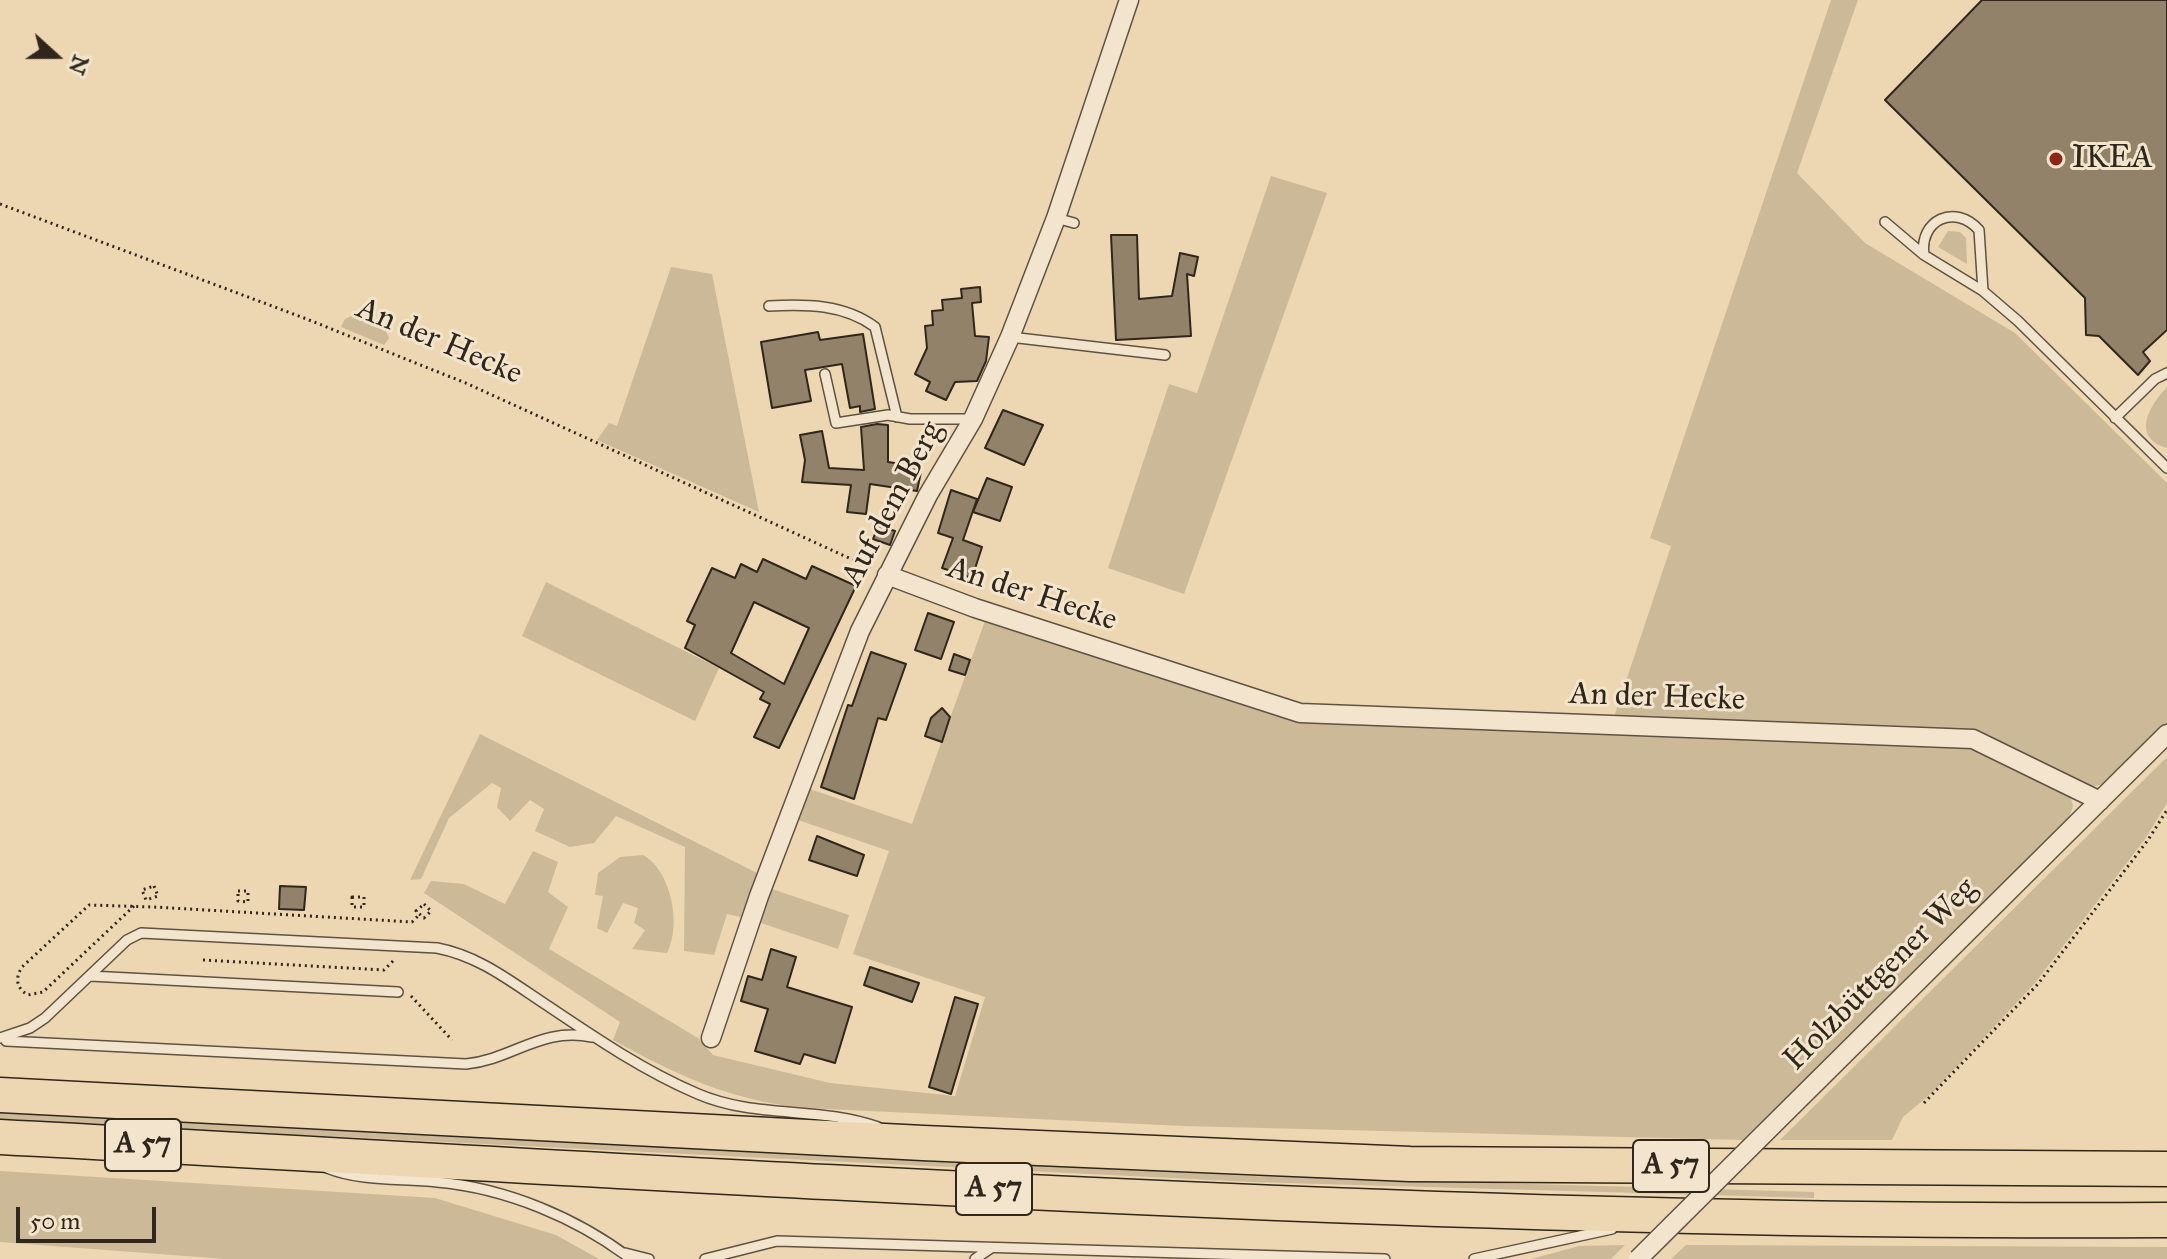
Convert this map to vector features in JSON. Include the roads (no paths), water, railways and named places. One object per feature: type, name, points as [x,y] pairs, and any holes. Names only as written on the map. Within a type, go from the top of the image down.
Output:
[{"type":"highway","name":"A 57","points":[[0,1095],[923,1143],[1410,1164],[2167,1169]]},
{"type":"highway","name":"A 57","points":[[0,1137],[948,1187],[1407,1207],[1702,1215],[2167,1220]]},
{"type":"street","name":"Auf dem Berg","points":[[711,1038],[812,751],[860,631],[887,575],[973,419],[1065,220],[1129,0]]},
{"type":"street","name":"An der Hecke","points":[[887,575],[1092,647],[1300,713],[1973,739],[2100,801]]},
{"type":"street","name":"Holzbüttgener Weg","points":[[1638,1259],[2167,734]]},
{"type":"lane","points":[[1924,255],[1923,243],[1937,220],[1949,215],[1971,222],[1982,243],[1983,291]]},
{"type":"lane","points":[[1885,222],[1924,255],[1983,291],[2167,468]]},
{"type":"lane","points":[[769,306],[808,304],[851,312],[875,327],[887,362],[897,417]]},
{"type":"lane","points":[[1010,337],[1165,355]]},
{"type":"lane","points":[[2115,418],[2155,379],[2167,373]]},
{"type":"lane","points":[[825,374],[836,423],[878,415],[973,419]]},
{"type":"lane","points":[[0,1040],[38,1023],[127,940],[152,932],[437,948],[482,962],[665,1080],[703,1097],[755,1111],[856,1119],[923,1143]]},
{"type":"lane","points":[[90,976],[398,992]]},
{"type":"lane","points":[[0,1040],[466,1064],[483,1062],[556,1034],[596,1037]]},
{"type":"lane","points":[[287,1152],[349,1177],[440,1182],[498,1193],[563,1218],[631,1259]]},
{"type":"lane","points":[[1474,1259],[1620,1227],[1702,1215]]},
{"type":"lane","points":[[705,1259],[777,1241],[1385,1259]]},
{"type":"lane","points":[[975,1259],[991,1248]]},
{"type":"lane","points":[[1029,1249],[1039,1259]]},
{"type":"lane","points":[[622,1252],[649,1259]]},
{"type":"place","name":"IKEA","points":[[2056,159]]}]
